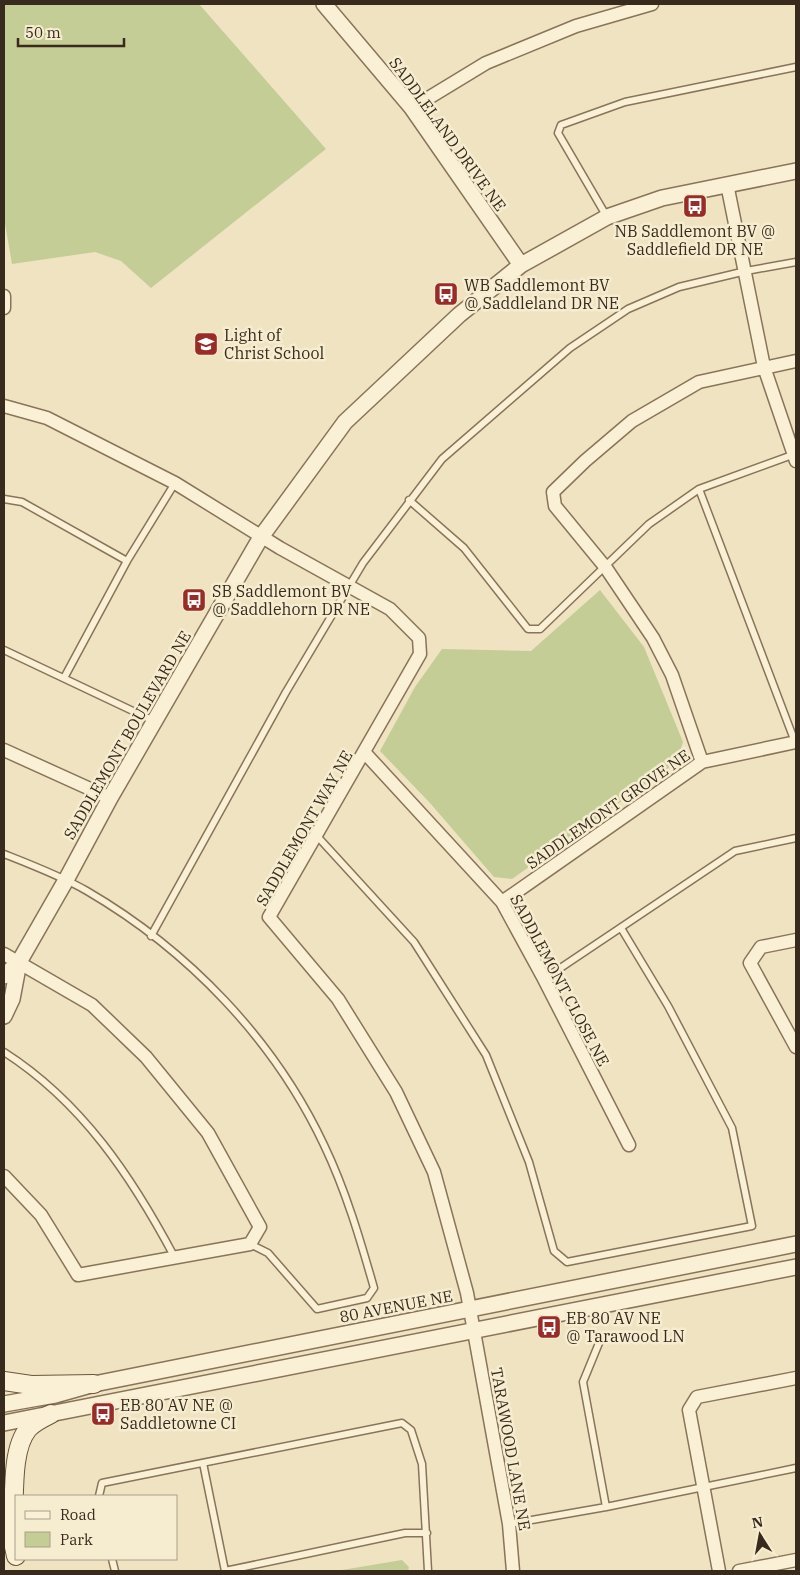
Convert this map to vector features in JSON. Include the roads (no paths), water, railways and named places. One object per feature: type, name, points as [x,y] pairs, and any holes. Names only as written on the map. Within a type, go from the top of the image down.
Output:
[{"type":"main road","points":[[4,1381],[31,1385],[94,1384]]},
{"type":"main road","points":[[16,1495],[15,1472],[21,1441],[30,1428],[51,1414]]},
{"type":"main road","points":[[4,1502],[15,1548]]},
{"type":"main road","points":[[12,1535],[15,1518]]},
{"type":"street","name":"SADDLELAND DRIVE NE","points":[[324,4],[412,108],[521,265]]},
{"type":"street","points":[[412,108],[486,63],[576,26],[637,5],[652,4]]},
{"type":"street","name":"SADDLEMONT BOULEVARD NE","points":[[4,976],[19,962],[110,798],[261,537],[345,422],[459,315],[521,265],[608,216],[662,198],[796,171]]},
{"type":"street","points":[[727,184],[764,366],[795,456]]},
{"type":"street","points":[[4,296],[4,308]]},
{"type":"street","points":[[702,762],[672,675],[653,638],[606,568],[555,506],[553,492],[585,461],[632,421],[700,382],[796,360]]},
{"type":"street","name":"SADDLEMONT WAY NE","points":[[4,406],[47,418],[175,483],[261,537],[390,609],[418,638],[420,654],[365,753],[269,917],[338,999],[396,1092],[434,1172],[470,1309],[474,1332]]},
{"type":"street","name":"SADDLEMONT GROVE NE","points":[[502,902],[702,762],[796,742]]},
{"type":"street","points":[[4,750],[110,798]]},
{"type":"street","name":"SADDLEMONT CLOSE NE","points":[[365,753],[502,902],[544,979],[629,1145]]},
{"type":"street","points":[[796,940],[761,947],[750,963],[793,1035],[796,1047]]},
{"type":"street","points":[[4,954],[92,1005],[146,1057],[208,1133],[260,1227],[250,1244],[78,1275],[41,1215],[4,1176]]},
{"type":"street","name":"SADDLEMONT BOULEVARD NE","points":[[4,1016],[12,999],[19,962]]},
{"type":"street","name":"80 AVENUE NE","points":[[4,1404],[55,1395],[94,1384],[796,1244]]},
{"type":"street","points":[[4,1423],[474,1332],[796,1267]]},
{"type":"street","name":"TARAWOOD LANE NE","points":[[474,1332],[509,1524],[513,1571]]},
{"type":"street","points":[[720,1571],[689,1410],[697,1397],[796,1378]]},
{"type":"street","points":[[739,1571],[796,1560]]},
{"type":"lane","points":[[608,216],[558,133],[561,125],[625,102],[796,67]]},
{"type":"lane","points":[[150,936],[286,692],[363,563],[409,500],[442,460],[570,348],[621,314],[679,287],[746,271],[796,262]]},
{"type":"lane","points":[[409,500],[464,548],[528,629],[540,629],[606,568],[649,524],[699,489],[795,456]]},
{"type":"lane","points":[[64,678],[127,561],[175,483]]},
{"type":"lane","points":[[699,489],[796,742]]},
{"type":"lane","points":[[4,499],[22,502],[127,561]]},
{"type":"lane","points":[[4,650],[155,721]]},
{"type":"lane","points":[[317,836],[414,942],[486,1055],[529,1162],[554,1251],[568,1262],[752,1226],[732,1128],[668,1006],[621,928]]},
{"type":"lane","points":[[544,979],[735,851],[796,838]]},
{"type":"lane","points":[[4,854],[87,891],[150,936],[210,983],[247,1025],[287,1079],[324,1145],[353,1214],[374,1288],[368,1298],[317,1309],[268,1253],[250,1244]]},
{"type":"lane","points":[[4,1052],[32,1070],[74,1108],[118,1161],[175,1258]]},
{"type":"lane","points":[[599,1343],[583,1382],[606,1507]]},
{"type":"lane","points":[[99,1495],[102,1483],[402,1423],[411,1430],[422,1464],[428,1571]]},
{"type":"lane","points":[[203,1463],[225,1571],[405,1533],[426,1533]]},
{"type":"lane","points":[[509,1524],[704,1488],[796,1468]]},
{"type":"place","name":"NB Saddlemont BV @ Saddlefield DR NE","points":[[695,206]]},
{"type":"place","name":"WB Saddlemont BV @ Saddleland DR NE","points":[[446,294]]},
{"type":"place","name":"Light of Christ School","points":[[206,344]]},
{"type":"place","name":"SB Saddlemont BV @ Saddlehorn DR NE","points":[[194,600]]},
{"type":"place","name":"EB 80 AV NE @ Tarawood LN","points":[[549,1327]]},
{"type":"place","name":"EB 80 AV NE @ Saddletowne CI","points":[[103,1414]]}]
